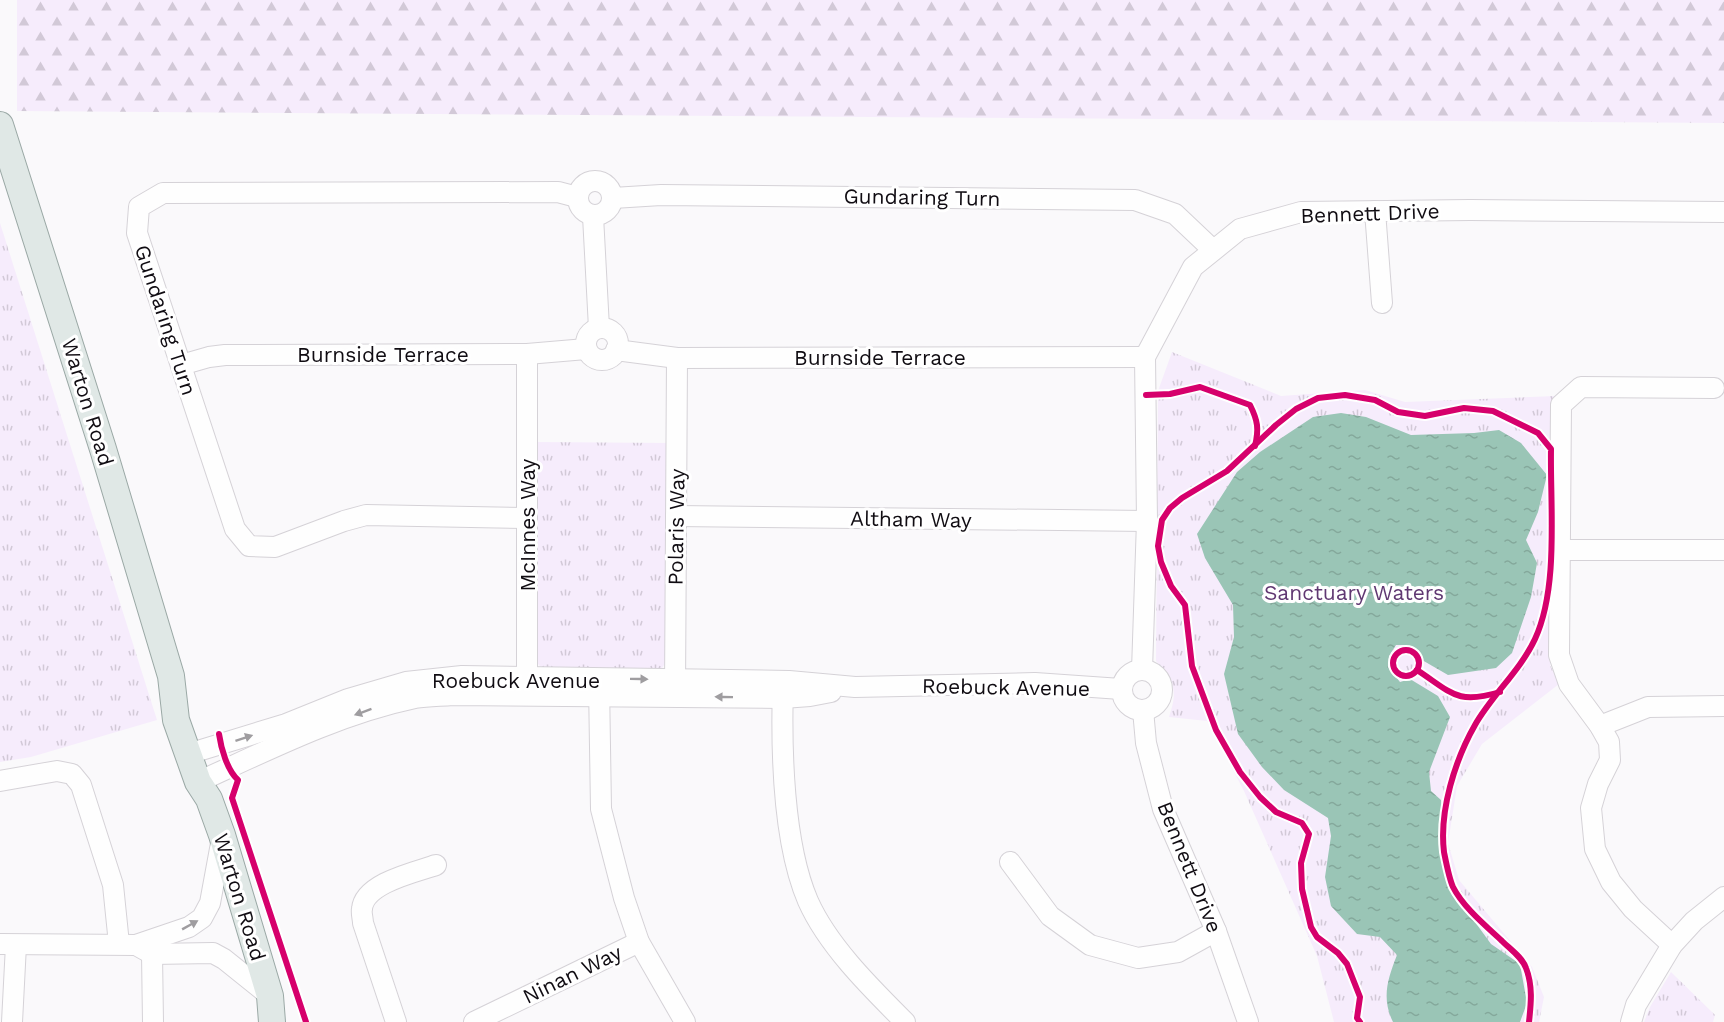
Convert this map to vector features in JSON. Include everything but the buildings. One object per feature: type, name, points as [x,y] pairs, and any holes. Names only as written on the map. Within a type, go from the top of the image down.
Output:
[{"type":"main road","name":"Warton Road","points":[[0,124],[103,449],[172,680],[176,720],[195,752],[222,835],[270,996],[272,1022]]},
{"type":"main road","name":"Warton Road","points":[[270,996],[285,1022]]},
{"type":"street","points":[[595,181],[606,184],[613,198],[609,209],[594,216],[583,211],[578,198],[582,186],[595,181]]},
{"type":"street","name":"Gundaring Turn","points":[[526,518],[366,515],[275,547],[249,546],[235,529],[136,233],[139,207],[163,193],[558,192],[578,198]]},
{"type":"street","name":"Gundaring Turn","points":[[613,198],[661,195],[1135,200],[1175,214],[1213,250]]},
{"type":"street","name":"Bennett Drive","points":[[1142,670],[1147,521],[1145,357],[1193,267],[1213,250],[1240,229],[1301,212],[1470,210],[1724,212]]},
{"type":"street","points":[[1375,211],[1382,303]]},
{"type":"street","points":[[594,216],[599,328]]},
{"type":"street","points":[[586,349],[590,333],[599,328],[610,330],[614,334],[618,345],[616,350]]},
{"type":"street","name":"Burnside Terrace","points":[[181,365],[225,355],[527,354],[586,349],[589,354],[598,359],[609,358],[616,350],[677,358],[1145,357]]},
{"type":"street","name":"McInnes Way","points":[[527,354],[527,687]]},
{"type":"street","name":"Polaris Way","points":[[675,688],[677,358]]},
{"type":"street","points":[[1672,945],[1633,909],[1611,882],[1595,849],[1591,807],[1598,784],[1610,760],[1609,742],[1569,684],[1559,655],[1561,405],[1581,387],[1714,388]]},
{"type":"street","name":"Altham Way","points":[[676,516],[1147,521]]},
{"type":"street","points":[[1560,550],[1724,550]]},
{"type":"street","points":[[1137,670],[1153,672],[1162,687],[1159,701],[1153,707],[1143,710],[1131,707],[1125,702],[1121,689],[1126,676],[1137,670]]},
{"type":"street","name":"Roebuck Avenue","points":[[195,752],[287,733],[369,710],[394,695],[406,682],[462,676],[527,687],[783,689],[1035,683],[1121,689]]},
{"type":"street","points":[[600,688],[601,809],[624,897],[639,942],[685,1022]]},
{"type":"street","points":[[783,689],[785,779],[794,859],[808,902],[829,936],[876,992],[905,1022]]},
{"type":"street","points":[[1600,726],[1648,706],[1724,706]]},
{"type":"street","name":"Bennett Drive","points":[[1143,710],[1146,743],[1163,809],[1216,931],[1248,1022]]},
{"type":"street","name":"Roebuck Avenue","points":[[206,786],[287,733]]},
{"type":"street","points":[[0,781],[57,771],[72,774],[81,784],[136,948],[153,1022]]},
{"type":"street","points":[[136,948],[189,927],[202,918],[210,903],[222,835]]},
{"type":"street","points":[[1010,862],[1050,916],[1090,945],[1138,958],[1178,952],[1216,931]]},
{"type":"street","points":[[396,1022],[363,923],[362,908],[366,898],[376,887],[436,865]]},
{"type":"street","points":[[1631,1022],[1636,1005],[1672,945],[1694,921],[1724,897]]},
{"type":"street","name":"Ninan Way","points":[[474,1022],[639,942]]},
{"type":"street","points":[[12,1022],[8,945],[136,948],[213,953],[224,958],[270,996]]},
{"type":"green space","points":[[17,0],[1724,0],[1724,123],[17,111]]},
{"type":"green space","points":[[0,223],[157,720],[31,757],[0,762]]},
{"type":"green space","name":"Sanctuary Waters","points":[[1172,352],[1281,396],[1365,390],[1405,402],[1555,396],[1550,665],[1559,684],[1482,744],[1457,786],[1448,843],[1459,880],[1532,967],[1544,997],[1539,1022],[1334,1022],[1317,956],[1244,791],[1207,721],[1169,717],[1173,687],[1156,661],[1158,391]]},
{"type":"green space","points":[[534,442],[671,443],[670,547],[666,551],[665,590],[670,597],[670,656],[662,668],[651,673],[544,670],[536,662],[533,594],[538,590],[537,549],[534,546]]},
{"type":"green space","points":[[1671,972],[1715,1015],[1713,1022],[1644,1022],[1650,1007]]},
{"type":"water","name":"Sanctuary Waters","points":[[1341,413],[1366,417],[1411,435],[1499,430],[1521,443],[1547,475],[1538,512],[1526,540],[1537,563],[1531,597],[1512,653],[1496,668],[1448,675],[1422,660],[1419,652],[1404,645],[1396,645],[1389,656],[1388,667],[1400,682],[1410,679],[1438,696],[1450,717],[1429,772],[1431,791],[1441,800],[1444,825],[1442,850],[1450,884],[1467,911],[1491,944],[1520,964],[1527,1003],[1520,1022],[1393,1022],[1387,1005],[1387,988],[1397,955],[1380,937],[1357,934],[1331,906],[1325,877],[1331,836],[1328,818],[1284,790],[1262,767],[1238,734],[1224,674],[1234,637],[1233,605],[1205,558],[1197,534],[1237,472],[1260,452],[1313,417]]},
{"type":"cycle path","points":[[1146,395],[1170,394],[1200,387],[1250,405],[1257,425],[1255,446]]},
{"type":"cycle path","points":[[1360,1022],[1357,1018],[1360,997],[1347,964],[1338,953],[1317,937],[1311,927],[1302,889],[1301,863],[1309,834],[1302,823],[1276,812],[1260,797],[1240,772],[1216,730],[1192,666],[1185,605],[1171,586],[1161,562],[1158,546],[1162,520],[1170,508],[1182,498],[1227,471],[1296,409],[1318,398],[1345,395],[1375,400],[1398,412],[1425,416],[1464,408],[1493,411],[1538,433],[1551,449],[1552,546],[1543,618],[1529,651],[1482,714],[1461,754],[1446,803],[1443,836],[1448,870],[1457,894],[1475,916],[1519,957],[1526,968],[1531,988],[1529,1022]]},
{"type":"cycle path","points":[[1406,650],[1415,654],[1419,663],[1415,672],[1406,676],[1397,672],[1393,663],[1397,654],[1406,650]]},
{"type":"cycle path","points":[[1417,670],[1456,695],[1474,697],[1500,692]]},
{"type":"cycle path","points":[[219,734],[228,765],[238,780],[232,798],[306,1022]]}]
